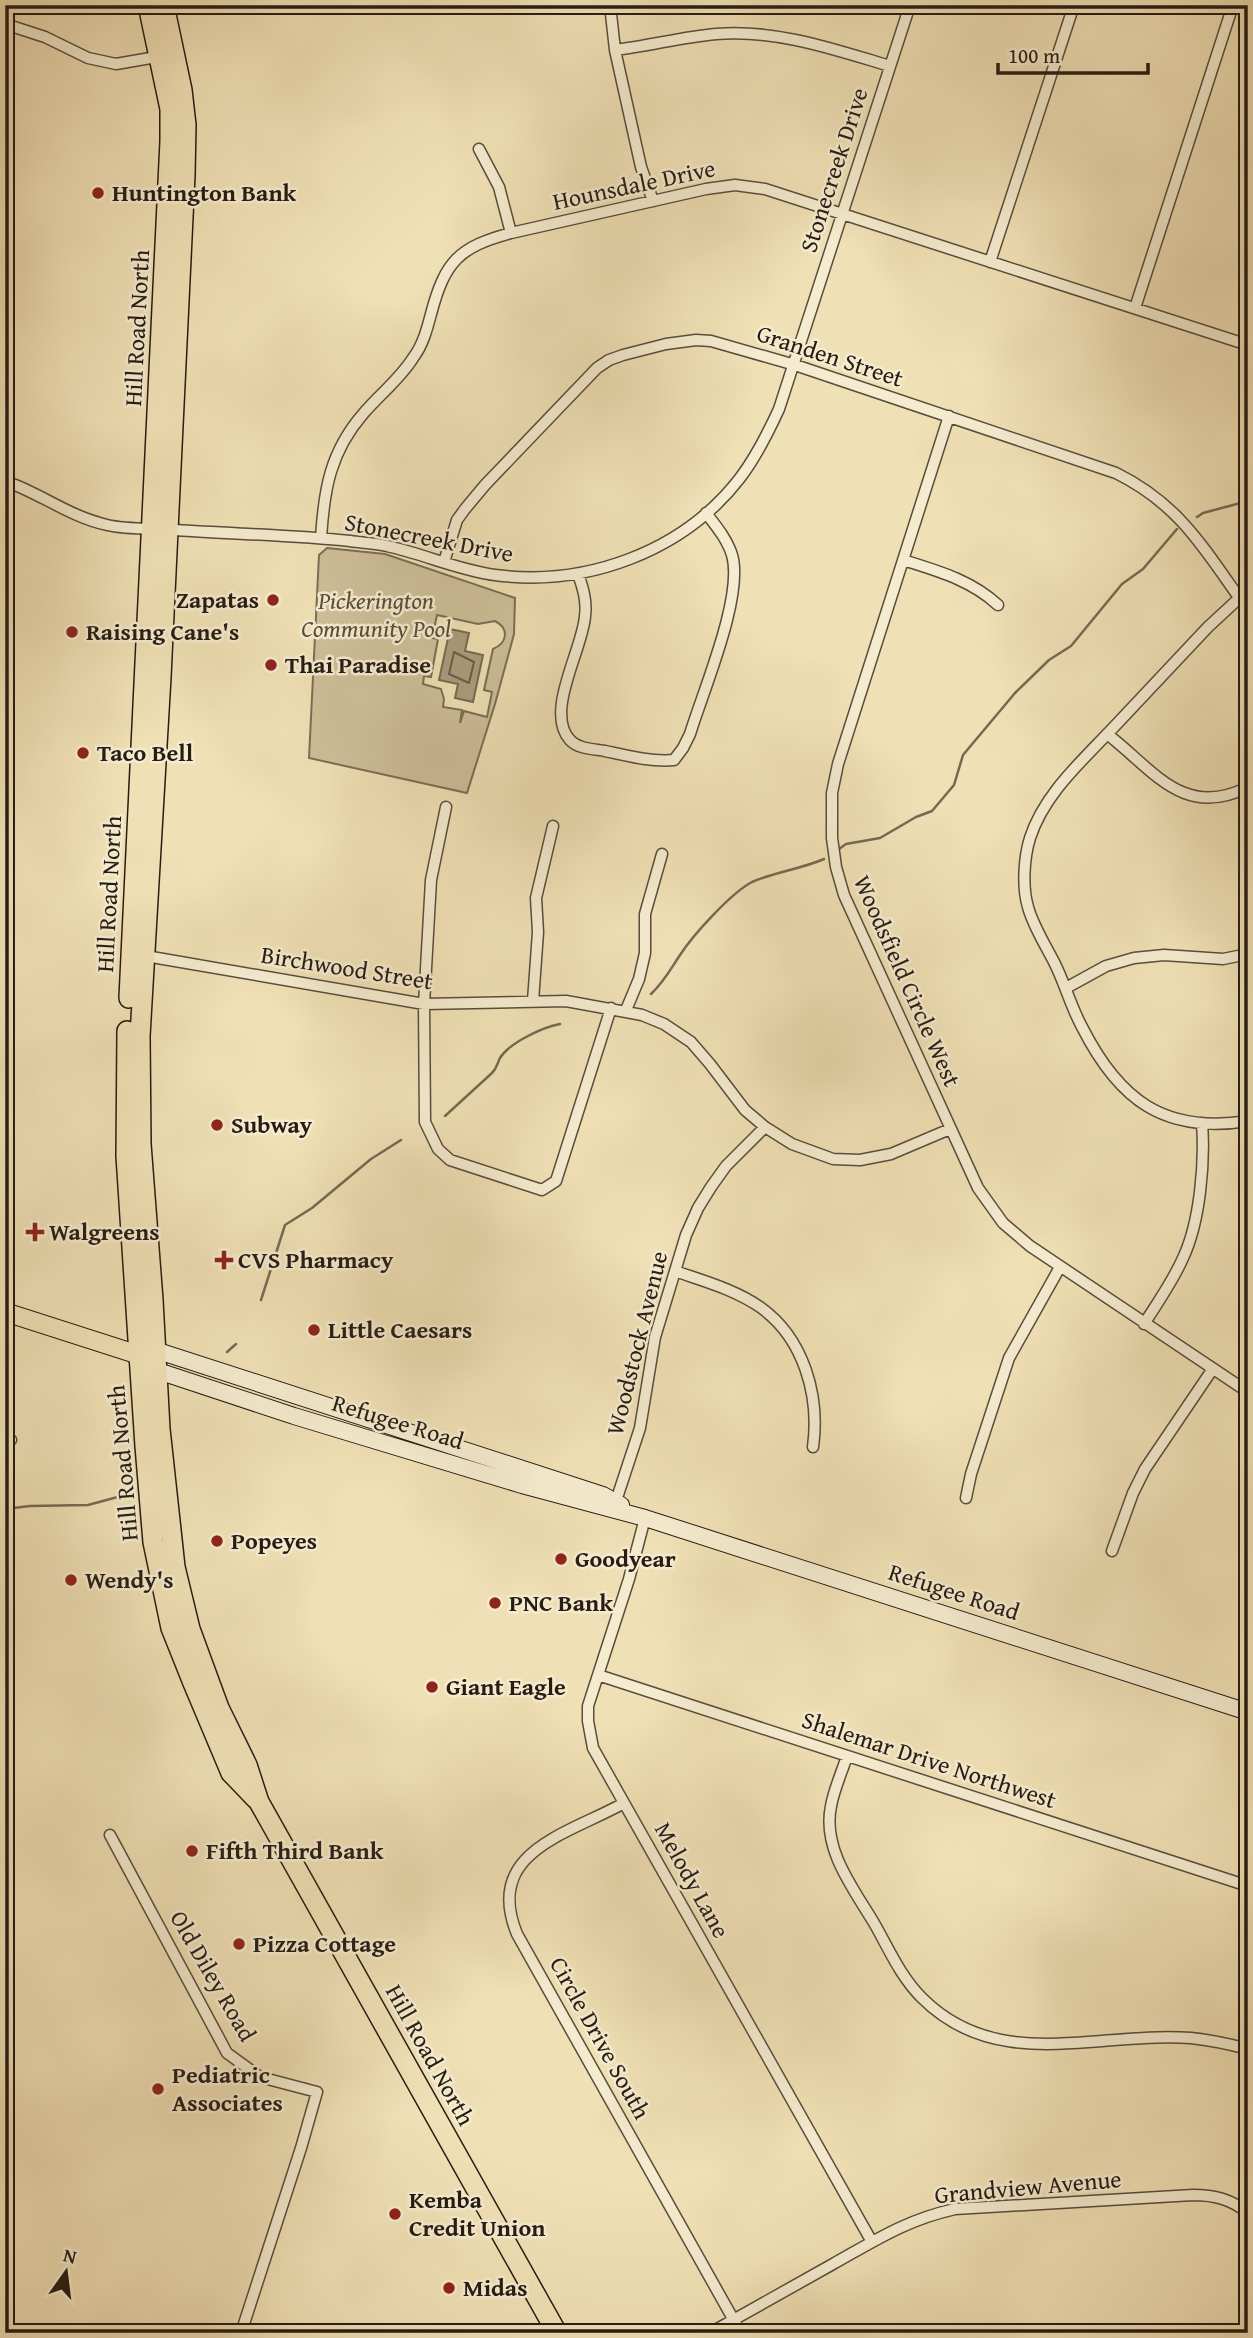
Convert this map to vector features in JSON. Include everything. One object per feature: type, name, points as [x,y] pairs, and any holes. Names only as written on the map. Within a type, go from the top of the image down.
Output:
[{"type":"highway","name":"Hill Road North","points":[[148,5],[167,55],[186,125],[185,177],[159,529],[126,1078],[127,1156],[148,1358],[160,1429],[175,1566],[191,1633],[239,1769],[557,2333]]},
{"type":"highway","name":"Hill Road North","points":[[164,5],[167,55]]},
{"type":"highway","name":"Hill Road North","points":[[148,1358],[140,1035],[159,529]]},
{"type":"main road","name":"Refugee Road","points":[[5,1304],[294,1416],[522,1485],[615,1506],[645,1518],[1248,1712]]},
{"type":"main road","name":"Refugee Road","points":[[5,1312],[344,1420],[355,1415],[603,1496],[615,1506]]},
{"type":"main road","name":"Refugee Road","points":[[5,1324],[148,1358]]},
{"type":"street","points":[[610,5],[615,50],[641,167],[653,201]]},
{"type":"street","name":"Stonecreek Drive","points":[[5,481],[26,488],[70,514],[109,525],[321,538],[386,546],[492,574],[521,578],[551,578],[578,574],[638,556],[665,543],[706,513],[732,488],[751,462],[779,409],[909,5]]},
{"type":"street","points":[[990,262],[1074,5]]},
{"type":"street","points":[[1135,308],[1233,5]]},
{"type":"street","points":[[5,24],[46,37],[88,58],[116,64],[167,55]]},
{"type":"street","points":[[615,50],[689,37],[748,33],[792,38],[890,66]]},
{"type":"street","points":[[479,149],[499,187],[511,233]]},
{"type":"street","name":"Hounsdale Drive","points":[[321,538],[324,495],[332,466],[353,427],[403,371],[420,347],[443,276],[453,261],[474,245],[511,233],[714,187],[735,185],[765,189],[1248,345]]},
{"type":"street","name":"Granden Street","points":[[444,562],[457,520],[471,501],[586,378],[609,360],[666,344],[696,340],[725,345],[795,365],[1116,472],[1141,486],[1186,524],[1244,597]]},
{"type":"street","name":"Woodsfield Circle West","points":[[949,416],[838,764],[832,793],[832,838],[844,895],[950,1129],[988,1204],[1018,1237],[1248,1392]]},
{"type":"street","points":[[578,574],[584,589],[585,618],[562,702],[560,718],[564,731],[570,741],[586,748],[660,761],[674,760],[690,734],[733,600],[735,585],[732,555],[727,541],[706,513]]},
{"type":"street","points":[[903,560],[967,582],[998,605]]},
{"type":"street","points":[[1244,597],[1208,627],[1051,797],[1031,836],[1027,852],[1025,895],[1028,908],[1081,1026],[1112,1077],[1122,1088],[1159,1112],[1181,1120],[1202,1124],[1248,1121]]},
{"type":"street","points":[[1107,734],[1174,790],[1203,797],[1231,794],[1248,787]]},
{"type":"street","points":[[446,807],[431,880],[424,1004],[425,1122],[438,1149],[450,1160],[542,1190],[556,1181],[611,1008]]},
{"type":"street","points":[[533,1001],[538,932],[536,898],[553,826]]},
{"type":"street","points":[[626,1010],[639,979],[645,953],[645,914],[662,853]]},
{"type":"street","points":[[1066,988],[1106,966],[1134,958],[1164,955],[1223,959],[1248,954]]},
{"type":"street","name":"Birchwood Street","points":[[142,956],[424,1004],[566,1001],[626,1010],[654,1019],[691,1042],[745,1110],[765,1127],[807,1151],[833,1159],[874,1158],[891,1154],[950,1129]]},
{"type":"street","points":[[1144,1324],[1170,1283],[1189,1244],[1202,1172],[1202,1124]]},
{"type":"street","name":"Woodstock Avenue","points":[[615,1506],[640,1428],[655,1337],[686,1235],[698,1208],[726,1166],[765,1127]]},
{"type":"street","points":[[966,1498],[971,1474],[1009,1358],[1060,1267]]},
{"type":"street","points":[[675,1271],[719,1286],[750,1301],[766,1311],[789,1337],[801,1358],[813,1396],[813,1447]]},
{"type":"street","points":[[1112,1551],[1133,1493],[1145,1469],[1212,1370]]},
{"type":"street","name":"Melody Lane","points":[[645,1518],[629,1579],[588,1706],[590,1736],[601,1763],[872,2242]]},
{"type":"street","name":"Shalemar Drive Northwest","points":[[598,1675],[1248,1886]]},
{"type":"street","points":[[847,1756],[831,1807],[831,1835],[839,1862],[903,1975],[921,1997],[944,2016],[984,2036],[1014,2043],[1190,2038],[1248,2049]]},
{"type":"street","name":"Circle Drive South","points":[[624,1803],[557,1837],[521,1864],[513,1876],[508,1906],[517,1934],[741,2333]]},
{"type":"street","name":"Old Diley Road","points":[[110,1835],[228,2053],[260,2077],[317,2092],[241,2333]]},
{"type":"street","name":"Grandview Avenue","points":[[710,2333],[872,2242],[918,2219],[955,2209],[1193,2195],[1222,2198],[1236,2203],[1248,2213]]},
{"type":"street","points":[[1232,2333],[1248,2325]]},
{"type":"green space","name":"Pickerington Community Pool","points":[[327,548],[385,554],[515,598],[514,634],[467,793],[309,758],[319,555]],"holes":[[[437,615],[478,624],[495,621],[503,628],[505,636],[493,649],[484,690],[492,692],[487,717],[464,711],[460,723],[462,710],[443,707],[441,689],[423,684],[424,676],[431,677],[438,639],[432,638]]]},
{"type":"water","points":[[450,629],[469,633],[465,651],[483,655],[473,702],[455,698],[458,684],[439,680]]},
{"type":"waterway","points":[[1197,517],[1248,501]]},
{"type":"waterway","points":[[839,849],[846,844],[880,838],[932,811],[954,785],[963,755],[1015,693],[1049,660],[1071,646],[1122,584],[1143,569],[1177,529]]},
{"type":"waterway","points":[[651,994],[703,926],[743,887],[824,859]]},
{"type":"waterway","points":[[445,1116],[492,1073],[504,1052],[518,1041],[560,1024]]},
{"type":"waterway","points":[[261,1300],[285,1225],[312,1208],[371,1159],[401,1140]]},
{"type":"waterway","points":[[227,1352],[236,1344]]},
{"type":"waterway","points":[[5,1509],[88,1505],[125,1495]]},
{"type":"place","name":"Huntington Bank","points":[[98,193]]},
{"type":"place","name":"Zapatas","points":[[273,600]]},
{"type":"place","name":"Raising Cane's","points":[[72,632]]},
{"type":"place","name":"Thai Paradise","points":[[271,665]]},
{"type":"place","name":"Taco Bell","points":[[83,753]]},
{"type":"place","name":"Subway","points":[[217,1125]]},
{"type":"place","name":"Walgreens","points":[[35,1232]]},
{"type":"place","name":"CVS Pharmacy","points":[[224,1260]]},
{"type":"place","name":"Little Caesars","points":[[314,1330]]},
{"type":"place","name":"Popeyes","points":[[217,1541]]},
{"type":"place","name":"Goodyear","points":[[561,1559]]},
{"type":"place","name":"Wendy's","points":[[71,1580]]},
{"type":"place","name":"PNC Bank","points":[[495,1603]]},
{"type":"place","name":"Giant Eagle","points":[[432,1687]]},
{"type":"place","name":"Fifth Third Bank","points":[[192,1851]]},
{"type":"place","name":"Pizza Cottage","points":[[239,1944]]},
{"type":"place","name":"Pediatric Associates","points":[[158,2089]]},
{"type":"place","name":"Kemba Credit Union","points":[[395,2214]]},
{"type":"place","name":"Midas","points":[[449,2288]]}]
